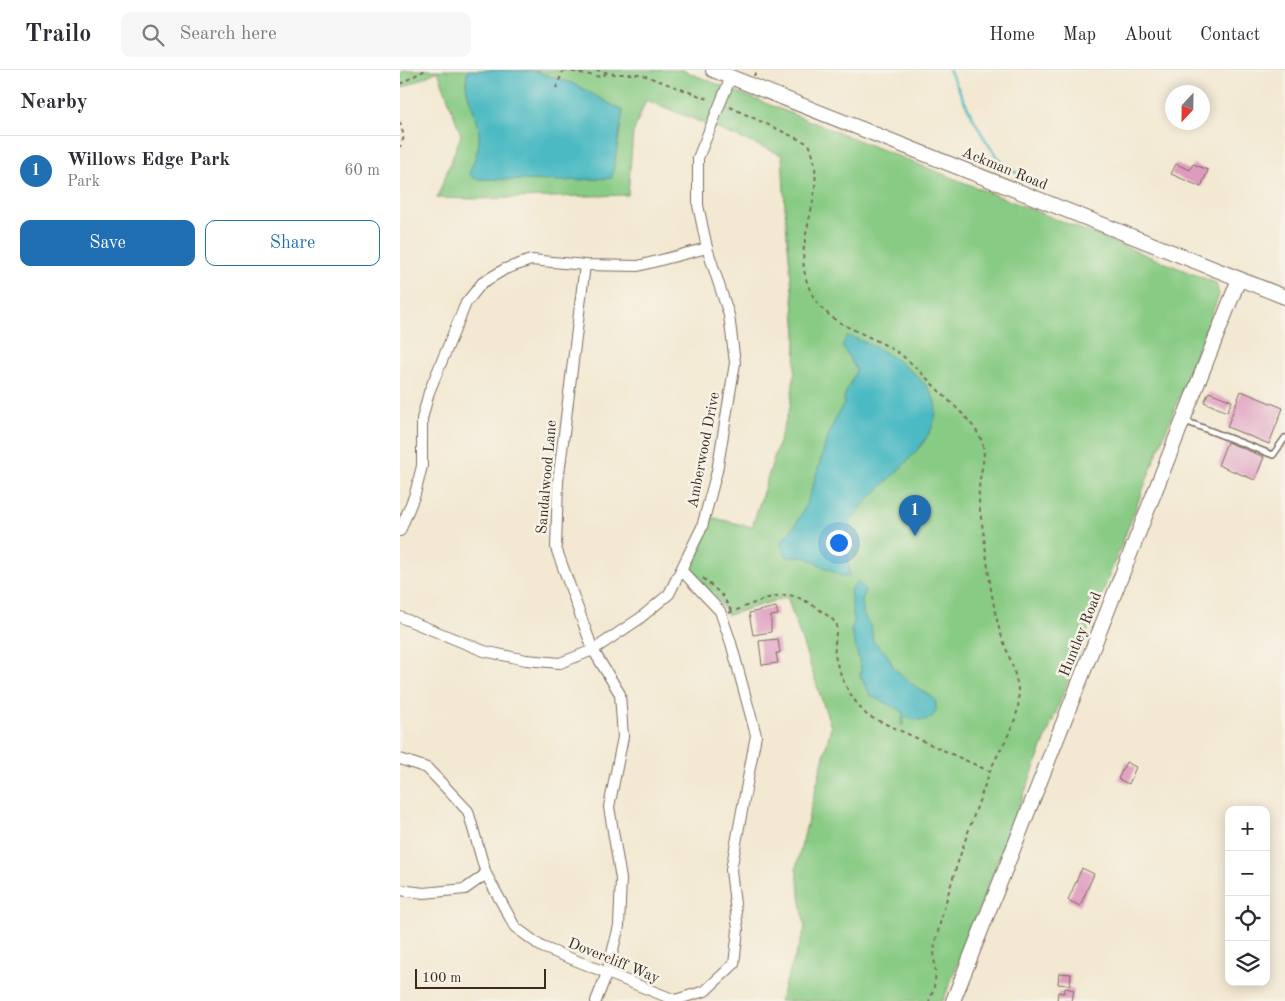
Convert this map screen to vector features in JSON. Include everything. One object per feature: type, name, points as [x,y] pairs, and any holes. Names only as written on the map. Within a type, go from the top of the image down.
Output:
[{"type":"street","name":"Ackman Road","points":[[713,70],[1285,298]]},
{"type":"street","name":"Amberwood Drive","points":[[400,617],[484,651],[526,660],[560,663],[592,650],[639,619],[669,594],[702,527],[718,471],[735,363],[729,316],[707,248],[698,205],[698,158],[731,77]]},
{"type":"street","points":[[400,531],[415,494],[422,466],[422,419],[429,392],[466,303],[482,283],[505,270],[531,260],[585,266],[638,266],[707,248]]},
{"type":"street","name":"Sandalwood Lane","points":[[585,266],[558,482],[556,548],[592,650],[620,694],[623,737],[609,807],[620,879],[619,926],[607,973],[596,1001]]},
{"type":"street","name":"Huntley Road","points":[[953,1001],[1238,279]]},
{"type":"street","name":"Dovercliff Way","points":[[400,759],[427,768],[468,811],[486,874],[515,927],[542,946],[674,1000],[704,991],[734,964],[738,930],[731,870],[756,735],[731,643],[721,615],[682,571]]},
{"type":"street","points":[[400,890],[424,892],[465,889],[486,874]]},
{"type":"lane","points":[[1182,420],[1273,455],[1285,438]]},
{"type":"path","points":[[400,84],[425,70]]},
{"type":"path","points":[[556,88],[564,70],[602,78],[607,73]]},
{"type":"path","points":[[596,70],[607,73],[640,74],[657,78],[760,119],[809,144],[816,160],[815,202],[804,250],[807,281],[816,300],[831,318],[892,349],[908,361],[972,424],[984,441],[985,462],[979,489],[984,534],[999,626],[1016,682],[1018,707],[989,771],[945,905],[935,944],[936,986],[929,1001]]},
{"type":"path","points":[[400,122],[404,137],[400,147]]},
{"type":"path","points":[[721,615],[784,594],[794,595],[828,614],[837,624],[835,654],[841,674],[858,707],[868,716],[989,771]]},
{"type":"green space","points":[[405,70],[682,70],[1216,283],[1219,295],[943,1001],[779,1001],[805,929],[796,868],[831,727],[787,597],[728,615],[715,595],[691,573],[703,545],[710,517],[752,527],[790,407],[795,370],[796,333],[782,155],[646,100],[633,133],[628,195],[475,199],[437,198],[461,135],[438,71],[400,89],[400,74]]},
{"type":"water","points":[[468,70],[535,71],[574,84],[623,111],[612,178],[560,181],[476,179],[469,174],[477,152],[479,130],[468,96],[466,79]]},
{"type":"water","points":[[847,336],[867,343],[885,353],[919,378],[933,398],[935,417],[927,437],[912,456],[860,510],[849,527],[847,545],[849,576],[841,576],[805,557],[787,557],[780,542],[793,529],[810,495],[828,438],[844,404],[845,395],[855,373],[856,369],[842,346]]},
{"type":"water","points":[[858,581],[865,590],[862,601],[864,616],[871,626],[873,641],[886,653],[894,668],[916,687],[935,699],[936,706],[933,716],[924,720],[907,717],[903,720],[903,725],[901,725],[903,712],[870,695],[860,676],[861,668],[851,630],[854,622],[850,590]]},
{"type":"building","points":[[1176,164],[1190,170],[1193,164],[1208,170],[1201,187],[1171,174]]},
{"type":"building","points":[[1241,391],[1283,408],[1269,444],[1227,427]]},
{"type":"building","points":[[1209,392],[1232,401],[1227,412],[1204,402]]},
{"type":"building","points":[[1227,442],[1264,457],[1255,480],[1218,465]]},
{"type":"building","points":[[776,607],[778,615],[771,616],[771,632],[753,635],[749,613]]},
{"type":"building","points":[[778,639],[780,653],[776,653],[778,663],[762,665],[759,641]]},
{"type":"building","points":[[1126,762],[1136,767],[1129,784],[1118,779]]},
{"type":"building","points":[[1082,868],[1094,874],[1080,906],[1068,900]]},
{"type":"building","points":[[1059,973],[1071,974],[1070,985],[1058,984]]},
{"type":"building","points":[[1065,988],[1074,990],[1072,1001],[1057,1001],[1058,992],[1064,993]]},
{"type":"waterway","points":[[949,70],[987,143],[997,156],[1017,173]]},
{"type":"place","name":"Willows Edge Park","points":[[915,536]]}]
